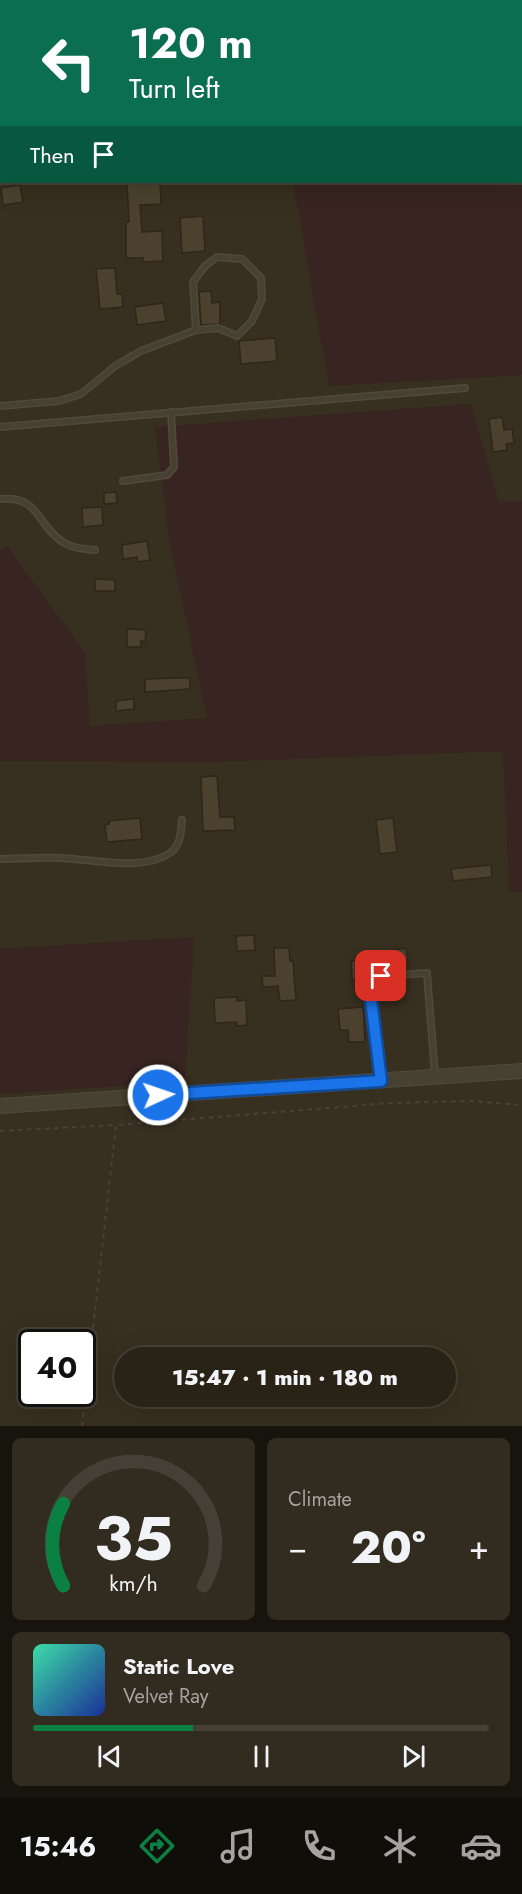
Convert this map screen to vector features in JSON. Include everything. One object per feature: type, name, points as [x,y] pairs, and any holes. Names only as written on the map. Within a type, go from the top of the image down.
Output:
[{"type":"street","points":[[0,1106],[522,1071]]},
{"type":"lane","points":[[0,406],[59,401],[81,394],[115,366],[141,351],[196,330],[218,328],[237,336],[252,321],[262,299],[261,278],[242,259],[217,257],[205,266],[193,282],[196,330]]},
{"type":"lane","points":[[0,427],[465,388]]},
{"type":"lane","points":[[123,482],[167,475],[174,467],[171,412]]},
{"type":"lane","points":[[0,499],[23,500],[64,543],[95,550]]},
{"type":"lane","points":[[0,859],[58,858],[132,863],[152,860],[170,852],[180,840],[182,820]]},
{"type":"lane","points":[[381,1081],[370,991],[381,976],[427,973],[435,1077]]},
{"type":"path","points":[[0,1131],[116,1125],[390,1103],[471,1101],[522,1105]]},
{"type":"path","points":[[82,1426],[116,1125]]},
{"type":"shaded area","points":[[291,183],[522,183],[522,375],[329,386]]},
{"type":"shaded area","points":[[471,404],[499,503],[522,501],[522,892],[509,891],[503,751],[211,762],[0,761],[0,551],[7,546],[85,653],[90,726],[207,718],[170,545],[155,427]]},
{"type":"shaded area","points":[[194,937],[185,1082],[0,1094],[0,949]]},
{"type":"building","points":[[127,183],[160,183],[161,204],[140,205],[142,232],[162,231],[163,261],[143,262],[143,258],[126,258],[126,222],[129,222]]},
{"type":"building","points":[[20,185],[23,202],[3,205],[1,188]]},
{"type":"building","points":[[203,216],[205,251],[182,253],[180,218]]},
{"type":"building","points":[[115,268],[117,294],[122,294],[123,307],[100,309],[96,269]]},
{"type":"building","points":[[211,291],[212,303],[220,302],[220,324],[201,325],[199,292]]},
{"type":"building","points":[[163,303],[166,321],[137,325],[135,307]]},
{"type":"building","points":[[275,338],[277,361],[241,364],[239,341]]},
{"type":"building","points":[[502,417],[504,430],[512,429],[514,443],[506,444],[507,450],[493,452],[489,419]]},
{"type":"building","points":[[116,492],[117,503],[104,504],[104,493]]},
{"type":"building","points":[[102,507],[103,525],[83,527],[82,508]]},
{"type":"building","points":[[147,541],[150,560],[138,562],[137,557],[123,559],[122,545]]},
{"type":"building","points":[[95,579],[115,580],[115,591],[95,591]]},
{"type":"building","points":[[127,629],[146,630],[145,642],[141,641],[141,647],[127,647]]},
{"type":"building","points":[[190,678],[190,689],[145,692],[145,679]]},
{"type":"building","points":[[134,699],[134,709],[116,711],[116,701]]},
{"type":"building","points":[[217,776],[220,817],[234,817],[235,830],[203,831],[201,777]]},
{"type":"building","points":[[140,818],[142,839],[107,842],[105,825],[109,824],[109,821]]},
{"type":"building","points":[[393,818],[397,852],[380,854],[376,820]]},
{"type":"building","points":[[491,865],[492,877],[453,881],[451,869]]},
{"type":"building","points":[[254,935],[255,950],[237,951],[236,936]]},
{"type":"building","points":[[274,948],[289,948],[290,961],[293,961],[296,1000],[280,1001],[278,986],[263,987],[262,976],[275,976]]},
{"type":"building","points":[[406,948],[408,960],[395,962],[394,950]]},
{"type":"building","points":[[370,960],[372,978],[352,980],[351,961]]},
{"type":"building","points":[[237,997],[237,1001],[246,1000],[247,1025],[237,1026],[237,1022],[215,1023],[214,998]]},
{"type":"building","points":[[363,1007],[365,1042],[349,1042],[348,1030],[340,1030],[338,1009]]},
{"type":"route","points":[[158,1095],[381,1081],[370,991],[381,976]]}]
